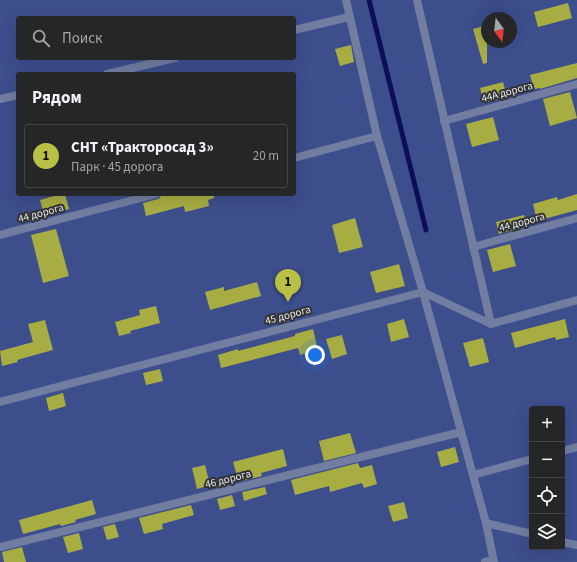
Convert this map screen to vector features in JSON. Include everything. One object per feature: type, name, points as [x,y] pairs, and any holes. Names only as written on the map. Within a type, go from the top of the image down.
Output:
[{"type":"street","points":[[346,0],[378,136],[423,292],[486,524],[491,561]]},
{"type":"street","points":[[417,0],[491,324]]},
{"type":"street","points":[[296,30],[349,17]]},
{"type":"street","points":[[116,72],[166,60]]},
{"type":"street","name":"44А дорога","points":[[444,121],[577,84]]},
{"type":"street","points":[[0,99],[16,95]]},
{"type":"street","points":[[296,157],[378,136]]},
{"type":"street","name":"44 дорога","points":[[0,235],[148,196]]},
{"type":"street","name":"44 дорога","points":[[473,247],[577,218]]},
{"type":"street","points":[[423,292],[491,324],[577,300]]},
{"type":"street","name":"45 дорога","points":[[0,402],[423,292]]},
{"type":"street","name":"46 дорога","points":[[0,547],[461,432]]},
{"type":"street","points":[[565,450],[577,447]]},
{"type":"street","points":[[473,476],[529,460]]},
{"type":"street","points":[[486,524],[529,533]]},
{"type":"street","points":[[565,543],[577,545]]},
{"type":"shaded area","points":[[0,0],[577,0],[577,562],[0,562]]},
{"type":"building","points":[[568,3],[572,18],[538,27],[534,12]]},
{"type":"building","points":[[481,27],[481,48],[487,48],[487,63],[483,64],[473,29]]},
{"type":"building","points":[[351,45],[354,62],[340,66],[335,49]]},
{"type":"building","points":[[577,63],[577,78],[540,89],[534,89],[530,75]]},
{"type":"building","points":[[503,82],[507,97],[484,103],[480,88]]},
{"type":"building","points":[[570,92],[577,118],[550,126],[543,99]]},
{"type":"building","points":[[493,117],[499,140],[472,147],[466,124]]},
{"type":"building","points":[[577,194],[577,210],[537,221],[533,204],[557,197],[558,200]]},
{"type":"building","points":[[54,196],[66,196],[69,209],[44,215],[40,200]]},
{"type":"building","points":[[160,196],[214,196],[214,198],[208,200],[209,206],[185,212],[184,206],[146,216],[143,203],[160,198]]},
{"type":"building","points":[[524,215],[527,226],[499,234],[496,222]]},
{"type":"building","points":[[355,218],[363,247],[339,253],[332,225]]},
{"type":"building","points":[[56,229],[69,276],[43,283],[31,235]]},
{"type":"building","points":[[510,244],[516,266],[493,272],[487,250]]},
{"type":"building","points":[[399,264],[405,286],[376,293],[370,272]]},
{"type":"building","points":[[257,282],[261,296],[210,310],[205,292],[224,287],[224,291]]},
{"type":"building","points":[[156,306],[160,323],[130,331],[131,333],[119,336],[115,322],[140,315],[139,310]]},
{"type":"building","points":[[404,319],[409,337],[391,342],[387,324]]},
{"type":"building","points":[[565,319],[569,337],[556,340],[555,337],[515,348],[511,333]]},
{"type":"building","points":[[45,320],[53,350],[17,360],[18,362],[2,366],[0,351],[33,342],[28,324]]},
{"type":"building","points":[[313,329],[318,350],[300,355],[298,348],[221,368],[218,355],[295,336],[295,334]]},
{"type":"building","points":[[342,335],[347,354],[332,359],[326,339]]},
{"type":"building","points":[[483,338],[489,362],[470,367],[463,343]]},
{"type":"building","points":[[160,369],[163,381],[146,385],[143,373]]},
{"type":"building","points":[[63,393],[66,406],[49,411],[46,398]]},
{"type":"building","points":[[350,433],[356,453],[324,461],[319,441]]},
{"type":"building","points":[[455,447],[459,462],[441,467],[437,452]]},
{"type":"building","points":[[283,449],[287,466],[261,473],[262,476],[239,482],[233,462]]},
{"type":"building","points":[[358,463],[360,468],[372,465],[377,484],[364,488],[362,483],[330,492],[329,486],[295,495],[291,480]]},
{"type":"building","points":[[205,465],[210,485],[197,489],[192,468]]},
{"type":"building","points":[[265,487],[267,494],[244,501],[242,492]]},
{"type":"building","points":[[232,495],[235,506],[220,510],[217,499]]},
{"type":"building","points":[[92,500],[96,514],[75,520],[76,522],[61,526],[60,524],[23,534],[19,520]]},
{"type":"building","points":[[404,502],[408,518],[393,522],[388,506]]},
{"type":"building","points":[[191,505],[194,515],[162,524],[163,529],[144,534],[139,518]]},
{"type":"building","points":[[115,524],[119,537],[107,540],[103,527]]},
{"type":"building","points":[[79,533],[83,549],[68,553],[63,537]]},
{"type":"building","points":[[22,547],[26,562],[4,562],[2,552]]},
{"type":"waterway","points":[[369,0],[426,230]]},
{"type":"place","name":"СНТ «Тракторосад 3»","points":[[288,302]]}]
